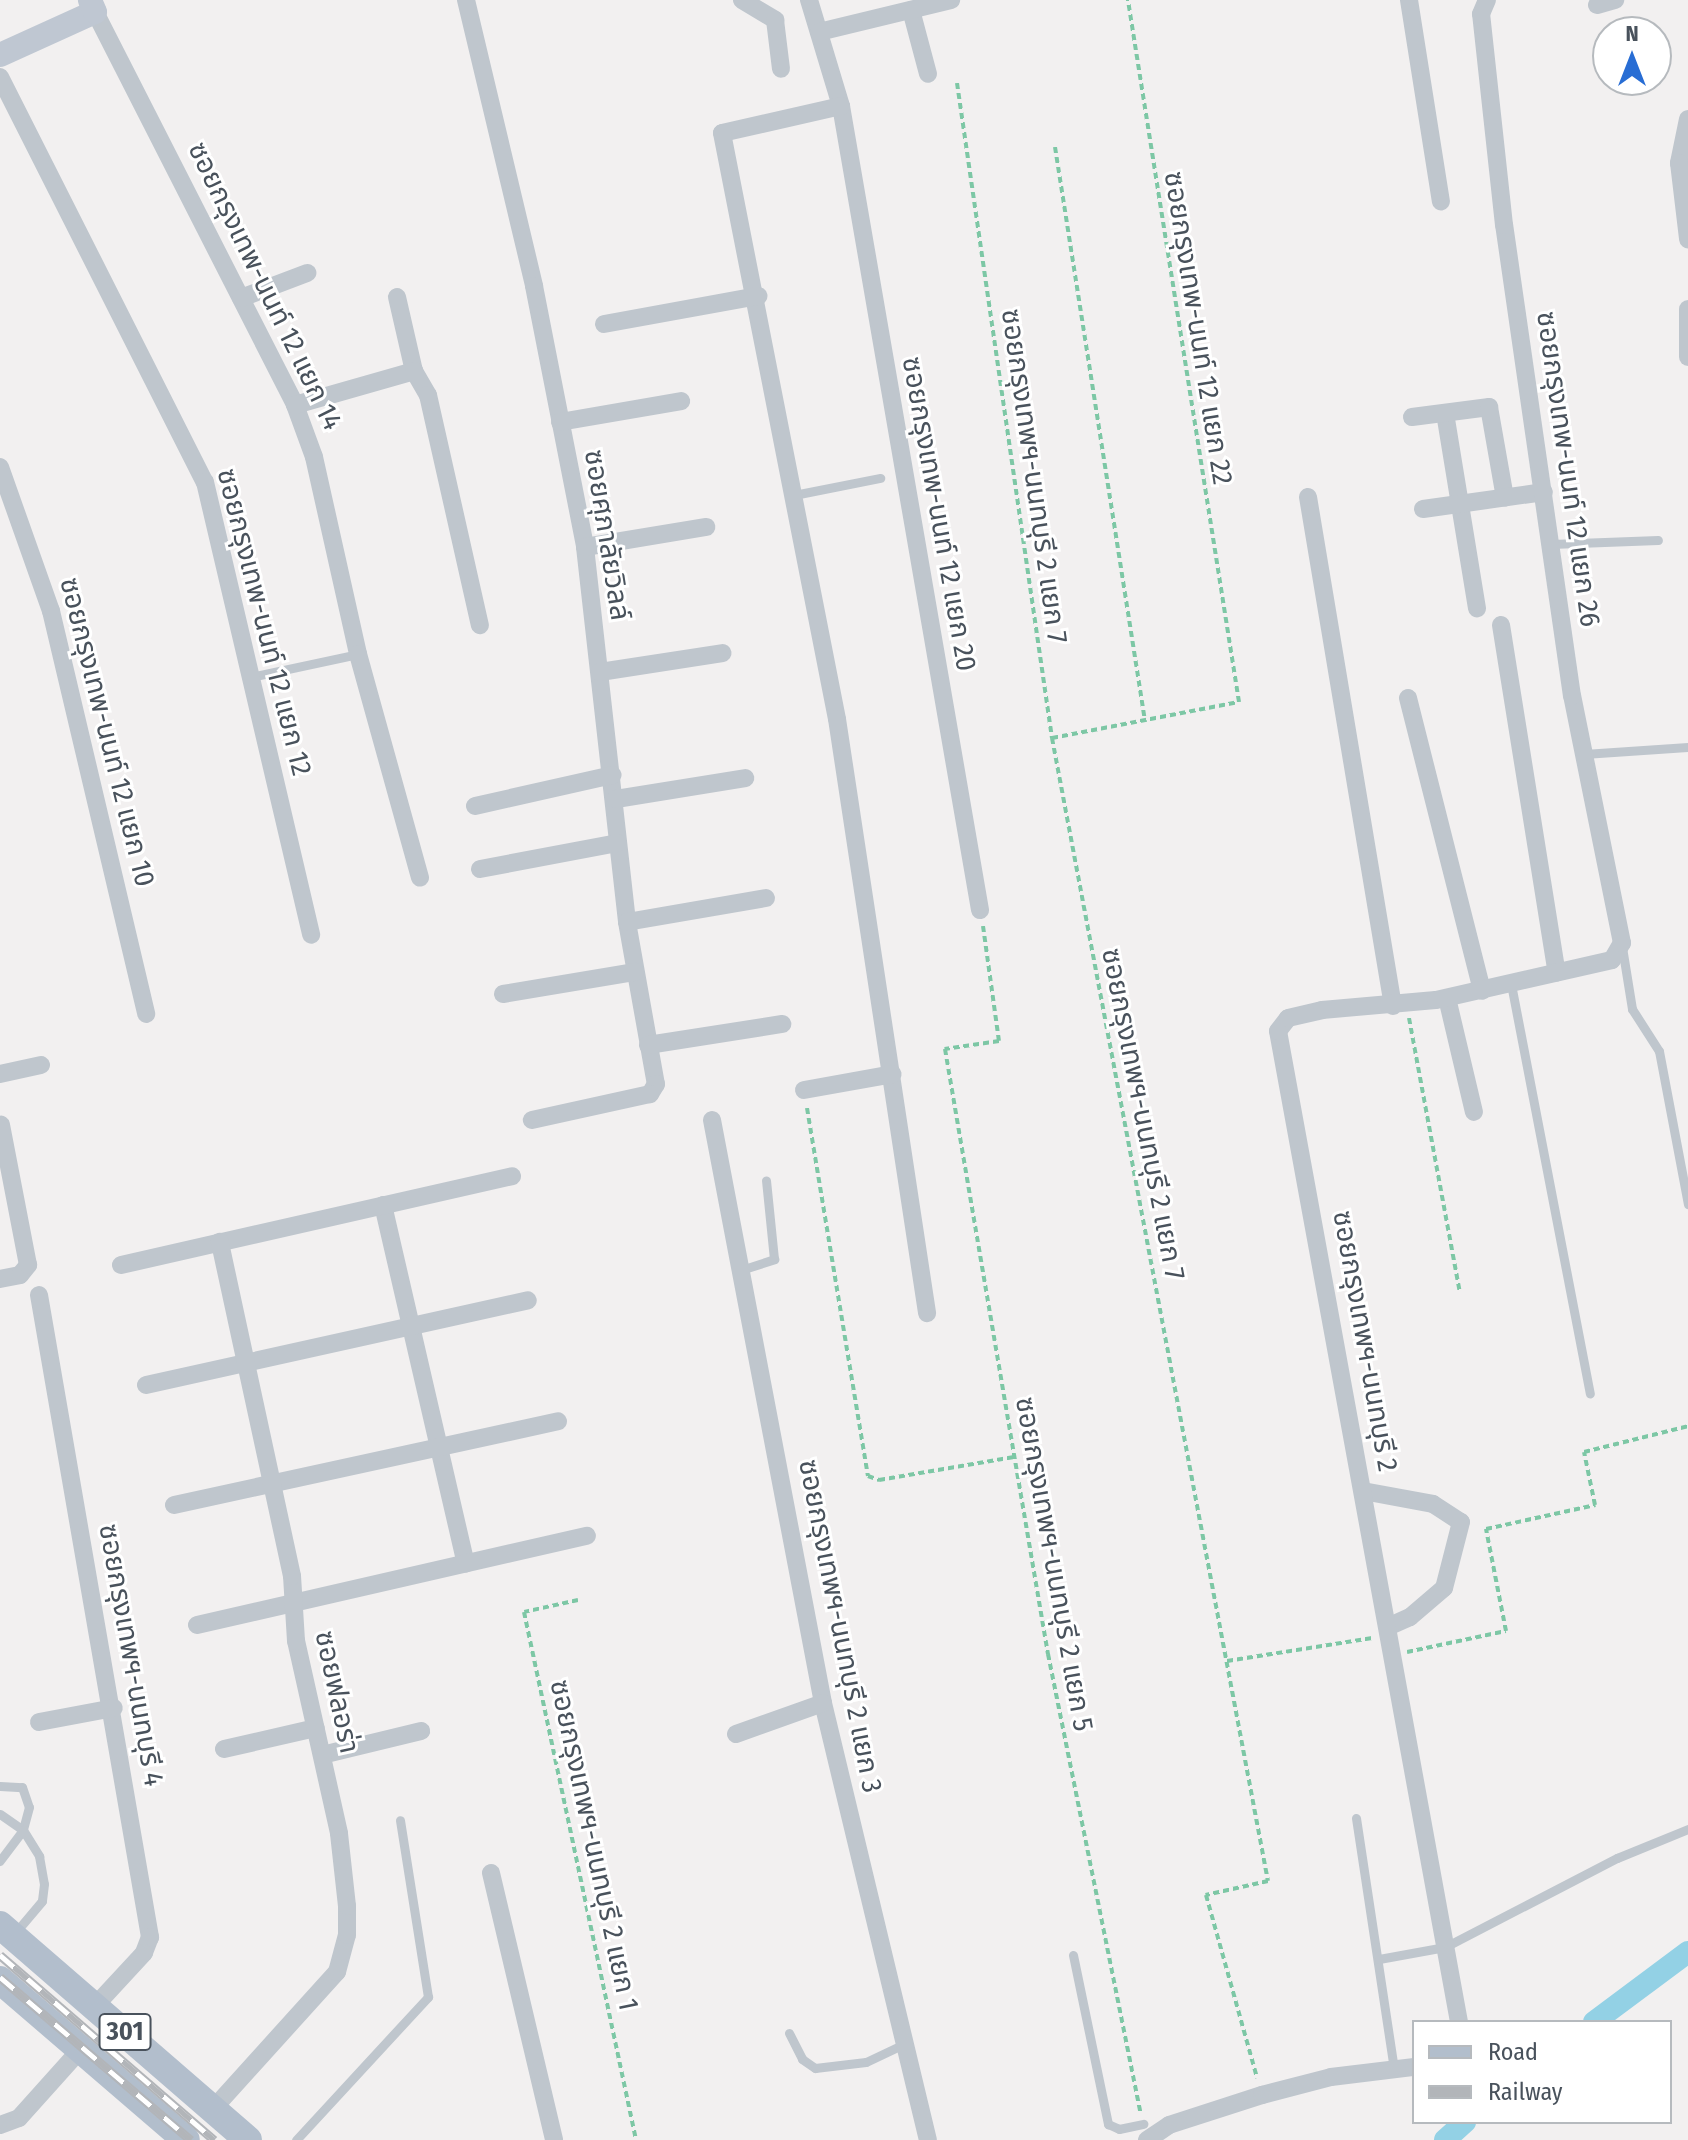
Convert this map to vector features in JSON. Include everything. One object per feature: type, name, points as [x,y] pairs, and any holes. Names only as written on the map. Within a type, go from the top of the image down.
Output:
[{"type":"main road","name":"301","points":[[6,1930],[248,2140]]},
{"type":"main road","name":"301","points":[[0,1980],[186,2140]]},
{"type":"street","name":"ซอยศุภาลัยวิลล์","points":[[466,0],[534,286],[585,547],[616,799],[627,922],[656,1084],[650,1094],[532,1120]]},
{"type":"street","points":[[742,0],[775,20],[781,69]]},
{"type":"street","name":"ซอยกรุงเทพ-นนท์ 12 แยก 20","points":[[809,0],[841,106],[980,910]]},
{"type":"street","points":[[819,32],[951,0]]},
{"type":"street","points":[[1409,0],[1441,201]]},
{"type":"street","name":"ซอยกรุงเทพ-นนท์ 12 แยก 26","points":[[1487,0],[1481,14],[1504,225],[1584,754],[1622,943]]},
{"type":"street","name":"ซอยกรุงเทพ-นนท์ 12 แยก 14","points":[[0,55],[92,6],[295,405],[314,457],[358,654],[420,878]]},
{"type":"street","points":[[911,10],[928,74]]},
{"type":"street","name":"ซอยกรุงเทพ-นนท์ 12 แยก 12","points":[[0,77],[205,482],[311,935]]},
{"type":"street","points":[[841,106],[722,133],[758,296],[843,749],[927,1313]]},
{"type":"street","points":[[1688,119],[1679,163],[1688,239]]},
{"type":"street","points":[[241,298],[307,273]]},
{"type":"street","points":[[604,324],[758,296]]},
{"type":"street","points":[[397,297],[414,371],[428,395],[480,625]]},
{"type":"street","points":[[1688,309],[1688,357]]},
{"type":"street","points":[[295,405],[414,371]]},
{"type":"street","points":[[560,422],[681,401]]},
{"type":"street","points":[[1412,417],[1480,405],[1491,411],[1505,498]]},
{"type":"street","points":[[1445,413],[1477,608]]},
{"type":"street","name":"ซอยกรุงเทพ-นนท์ 12 แยก 10","points":[[0,467],[51,611],[146,1014]]},
{"type":"street","points":[[1423,509],[1544,492]]},
{"type":"street","points":[[1308,497],[1400,1005]]},
{"type":"street","points":[[585,547],[706,527]]},
{"type":"street","points":[[1501,625],[1557,973]]},
{"type":"street","points":[[600,672],[723,653]]},
{"type":"street","points":[[1408,698],[1482,991]]},
{"type":"street","points":[[475,806],[613,775]]},
{"type":"street","points":[[616,799],[745,778]]},
{"type":"street","points":[[480,869],[618,843]]},
{"type":"street","points":[[627,922],[766,898]]},
{"type":"street","name":"ซอยกรุงเทพฯ-นนทบุรี 2","points":[[1459,2020],[1278,1031],[1288,1018],[1322,1010],[1400,1005],[1447,998],[1612,960],[1622,943]]},
{"type":"street","points":[[503,994],[635,972]]},
{"type":"street","points":[[1447,998],[1474,1112]]},
{"type":"street","points":[[648,1045],[782,1024]]},
{"type":"street","points":[[0,1074],[41,1065]]},
{"type":"street","points":[[804,1090],[893,1074]]},
{"type":"street","name":"ซอยกรุงเทพฯ-นนทบุรี 2 แยก 3","points":[[712,1120],[744,1269],[823,1703],[928,2140]]},
{"type":"street","points":[[0,1279],[20,1275],[28,1265],[1,1125]]},
{"type":"street","points":[[121,1265],[512,1176]]},
{"type":"street","points":[[383,1205],[466,1564]]},
{"type":"street","name":"ซอยฟลอร่า","points":[[213,2109],[337,1972],[347,1906],[339,1833],[316,1728],[272,1484],[220,1242]]},
{"type":"street","name":"ซอยกรุงเทพฯ-นนทบุรี 4","points":[[39,1295],[114,1708],[150,1937],[144,1953],[95,2006]]},
{"type":"street","points":[[146,1385],[528,1300]]},
{"type":"street","points":[[174,1505],[558,1421]]},
{"type":"street","points":[[1363,1491],[1433,1504],[1461,1522],[1444,1588],[1389,1631]]},
{"type":"street","points":[[197,1625],[587,1536]]},
{"type":"street","points":[[736,1734],[823,1703]]},
{"type":"street","points":[[39,1722],[114,1708]]},
{"type":"street","points":[[224,1749],[316,1728]]},
{"type":"street","points":[[322,1755],[421,1731]]},
{"type":"street","points":[[491,1873],[554,2140]]},
{"type":"street","points":[[0,2125],[19,2118],[81,2049]]},
{"type":"street","points":[[1145,2132],[1331,2077],[1412,2067]]},
{"type":"lane","points":[[794,495],[880,478]]},
{"type":"lane","points":[[1551,544],[1658,540]]},
{"type":"lane","points":[[251,677],[358,654]]},
{"type":"lane","points":[[1584,754],[1688,747]]},
{"type":"lane","points":[[1622,943],[1632,1009],[1659,1051],[1688,1204]]},
{"type":"lane","points":[[1511,984],[1590,1393]]},
{"type":"lane","points":[[744,1269],[774,1259],[766,1180]]},
{"type":"lane","points":[[0,1786],[22,1787],[29,1807],[23,1830],[0,1861]]},
{"type":"lane","points":[[0,1814],[23,1830],[39,1856],[42,1901],[6,1930]]},
{"type":"lane","points":[[1356,1818],[1394,2069]]},
{"type":"lane","points":[[296,2140],[428,1997],[400,1820]]},
{"type":"lane","points":[[1379,1959],[1445,1947],[1617,1858],[1688,1829]]},
{"type":"lane","points":[[1073,1955],[1108,2124],[1119,2129],[1145,2132]]},
{"type":"lane","points":[[789,2033],[802,2059],[815,2068],[866,2062],[904,2044]]},
{"type":"path","name":"ซอยกรุงเทพ-นนท์ 12 แยก 22","points":[[1128,0],[1239,702],[1145,721]]},
{"type":"path","name":"ซอยกรุงเทพฯ-นนทบุรี 2 แยก 7","points":[[957,83],[1052,738],[1268,1881],[1206,1895],[1262,2095]]},
{"type":"path","points":[[1052,738],[1145,721],[1055,147]]},
{"type":"path","name":"ซอยกรุงเทพฯ-นนทบุรี 2 แยก 5","points":[[980,910],[999,1041],[945,1049],[1084,1845],[1145,2132]]},
{"type":"path","points":[[1400,1005],[1460,1292]]},
{"type":"path","points":[[804,1090],[868,1476],[879,1480],[1014,1457]]},
{"type":"path","points":[[1393,1655],[1506,1631],[1486,1529],[1595,1505],[1584,1452],[1688,1426]]},
{"type":"path","name":"ซอยกรุงเทพฯ-นนทบุรี 2 แยก 1","points":[[578,1600],[524,1612],[636,2140]]},
{"type":"path","points":[[1227,1661],[1389,1631]]},
{"type":"waterway","points":[[1597,2020],[1688,1952]]},
{"type":"waterway","points":[[1445,2140],[1463,2124]]},
{"type":"railway","points":[[0,1955],[214,2140]]},
{"type":"railway","points":[[0,1977],[191,2140]]}]
